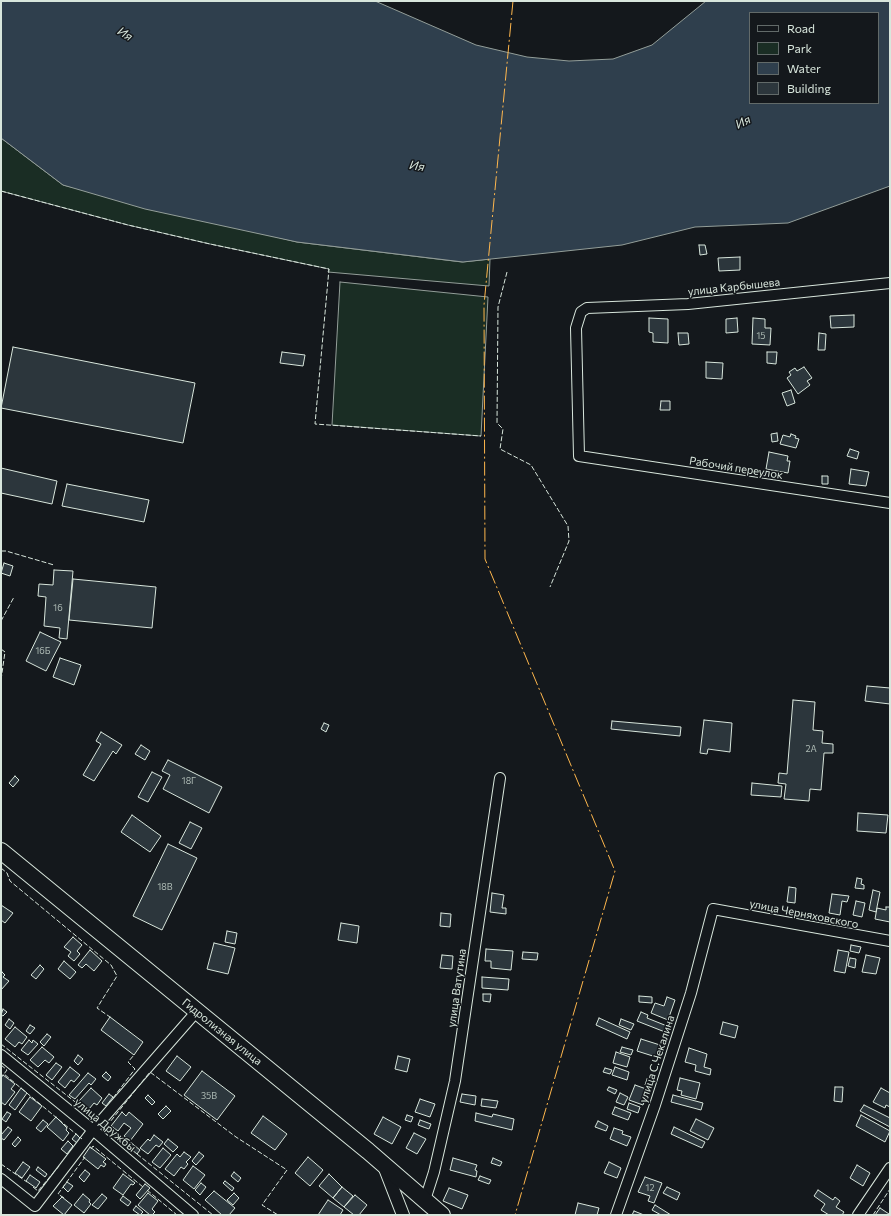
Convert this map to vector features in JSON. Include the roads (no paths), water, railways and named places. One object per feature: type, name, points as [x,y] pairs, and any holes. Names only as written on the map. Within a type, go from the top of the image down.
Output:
[{"type":"highway","name":"Гидролизная улица","points":[[1,851],[384,1165],[442,1215]]},
{"type":"street","name":"улица Карбышева","points":[[579,456],[576,328],[581,312],[587,308],[688,304],[890,283]]},
{"type":"street","name":"Рабочий переулок","points":[[579,456],[890,503]]},
{"type":"street","name":"улица Ватутина","points":[[425,1200],[434,1172],[455,1081],[500,778]]},
{"type":"street","name":"улица Черняховского","points":[[713,909],[890,941]]},
{"type":"street","name":"улица С.Чекалина","points":[[616,1215],[655,1105],[691,994],[713,909]]},
{"type":"street","points":[[1,1179],[35,1206],[93,1130],[197,1011]]},
{"type":"street","name":"улица Дружбы","points":[[1,1055],[93,1130],[193,1215]]},
{"type":"street","points":[[384,1165],[403,1215]]},
{"type":"street","points":[[858,1215],[890,1168]]},
{"type":"water","name":"Ия","points":[[1,1],[375,1],[476,45],[527,57],[569,61],[613,59],[652,45],[706,1],[890,1],[890,186],[788,223],[695,227],[622,245],[463,262],[297,242],[145,209],[63,185],[1,138]]}]
